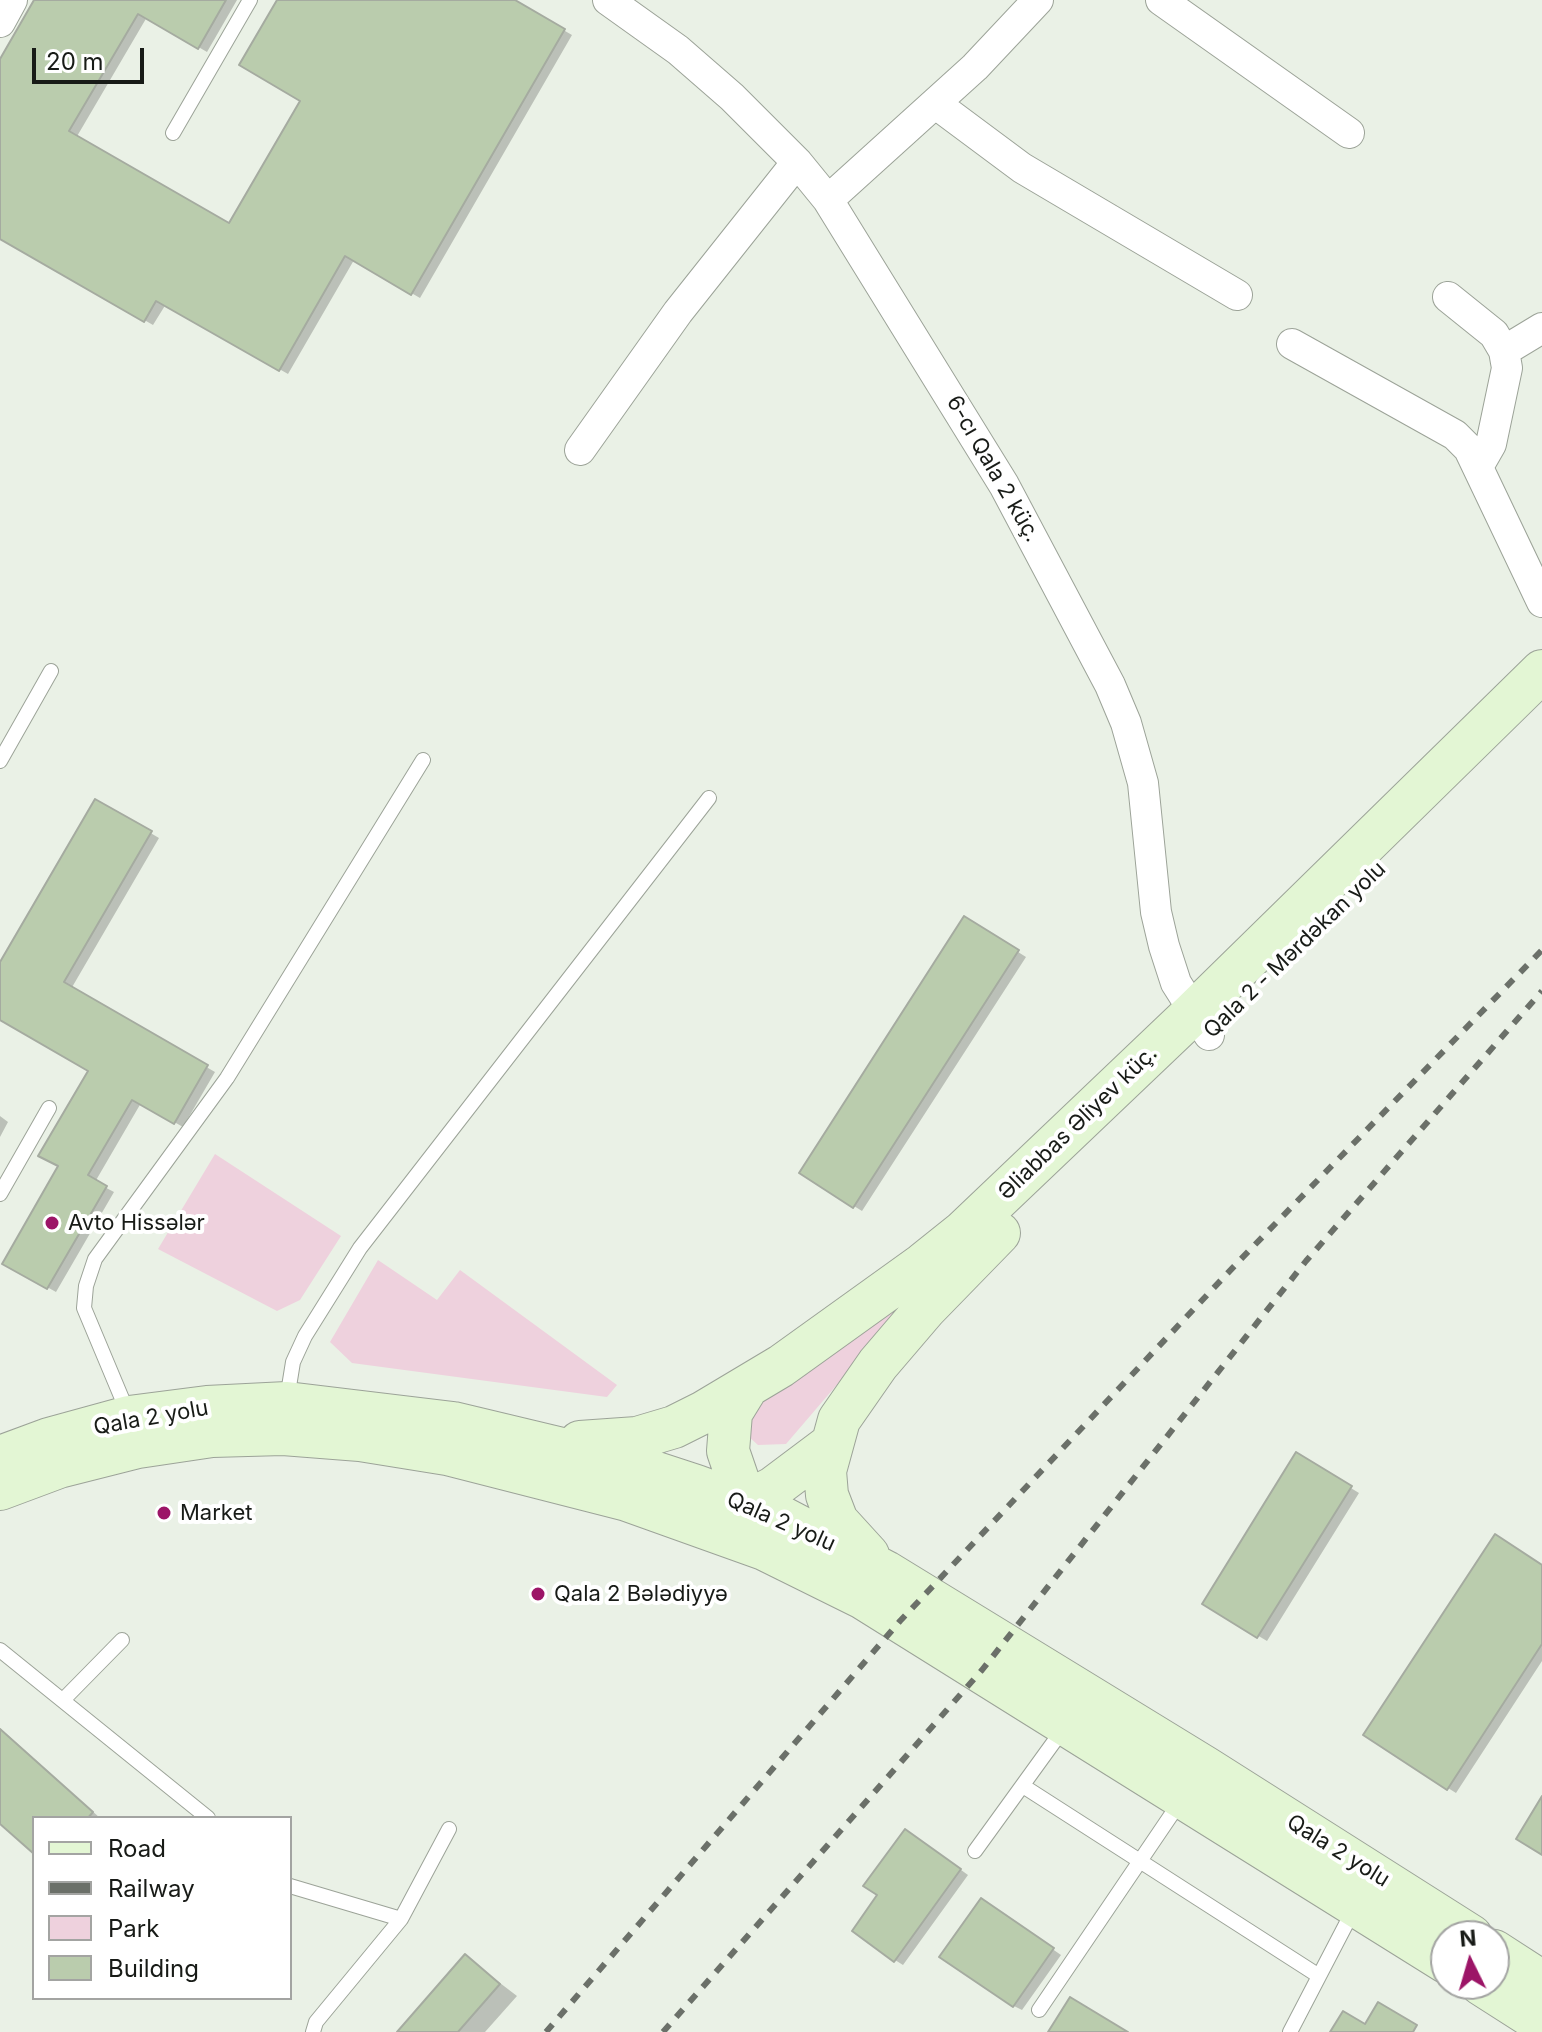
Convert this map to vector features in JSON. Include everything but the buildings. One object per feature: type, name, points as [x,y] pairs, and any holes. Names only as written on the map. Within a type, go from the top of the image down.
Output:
[{"type":"main road","name":"Əliabbas Əliyev küç.","points":[[536,1443],[610,1442],[655,1433],[704,1412],[747,1387],[883,1294],[963,1232],[1201,1024],[1542,671]]},
{"type":"main road","name":"Qala 2 - Mərdəkan yolu","points":[[829,1446],[839,1420],[878,1364],[977,1254],[1045,1188],[1201,1024],[1542,708]]},
{"type":"main road","points":[[747,1387],[731,1413],[728,1451],[744,1502],[764,1549]]},
{"type":"main road","name":"Qala 2 yolu","points":[[0,1457],[49,1439],[129,1417],[207,1407],[287,1403],[453,1423],[641,1468],[783,1518],[886,1572],[1445,1920]]},
{"type":"main road","name":"Qala 2 yolu","points":[[0,1489],[59,1467],[138,1447],[212,1436],[283,1434],[447,1454],[519,1470],[702,1525],[764,1549],[863,1598],[1068,1723],[1430,1952]]},
{"type":"main road","points":[[702,1525],[773,1488],[829,1446]]},
{"type":"main road","points":[[829,1446],[825,1471],[827,1495],[837,1521],[886,1572]]},
{"type":"main road","points":[[1510,1961],[1542,1982]]},
{"type":"main road","points":[[1506,2000],[1542,2023]]},
{"type":"street","points":[[0,22],[12,0]]},
{"type":"street","name":"6-cı Qala 2 küç.","points":[[608,0],[711,78],[797,162],[828,200],[1004,485],[1110,685],[1138,758],[1156,912],[1164,946],[1176,983],[1201,1024]]},
{"type":"street","points":[[828,200],[936,104],[1038,0]]},
{"type":"street","points":[[1161,0],[1349,133]]},
{"type":"street","points":[[936,104],[1022,168],[1237,295]]},
{"type":"street","points":[[580,450],[678,312],[797,162]]},
{"type":"street","points":[[1448,297],[1494,334],[1504,351],[1507,368],[1491,444],[1479,465]]},
{"type":"street","points":[[1504,351],[1542,328]]},
{"type":"street","points":[[1292,344],[1455,435],[1479,465],[1542,602]]},
{"type":"lane","points":[[173,133],[250,0]]},
{"type":"lane","points":[[0,761],[51,671]]},
{"type":"lane","points":[[129,1417],[84,1308],[86,1286],[95,1259],[227,1078],[423,760]]},
{"type":"lane","points":[[287,1403],[293,1362],[305,1336],[360,1248],[709,798]]},
{"type":"lane","points":[[0,1194],[49,1108]]},
{"type":"lane","points":[[64,1699],[122,1640]]},
{"type":"lane","points":[[0,1650],[206,1816]]},
{"type":"lane","points":[[975,1851],[1068,1723]]},
{"type":"lane","points":[[1023,1786],[1319,1976]]},
{"type":"lane","points":[[1039,2010],[1184,1796]]},
{"type":"lane","points":[[313,2032],[316,2022],[401,1919],[449,1829]]},
{"type":"lane","points":[[292,1887],[401,1919]]},
{"type":"lane","points":[[1290,2032],[1356,1905]]},
{"type":"green space","points":[[215,1154],[341,1236],[300,1300],[277,1311],[158,1249]]},
{"type":"green space","points":[[378,1260],[437,1300],[460,1270],[617,1385],[607,1397],[352,1363],[330,1342]]},
{"type":"green space","points":[[931,1275],[786,1444],[758,1445],[748,1436],[748,1420],[757,1406]]},
{"type":"railway","points":[[546,2032],[900,1621],[1240,1260],[1542,950]]},
{"type":"railway","points":[[663,2032],[982,1670],[1306,1261],[1542,991]]},
{"type":"place","name":"Avto Hissələr","points":[[52,1223]]},
{"type":"place","name":"Market","points":[[164,1513]]},
{"type":"place","name":"Qala 2 Bələdiyyə","points":[[538,1594]]}]
